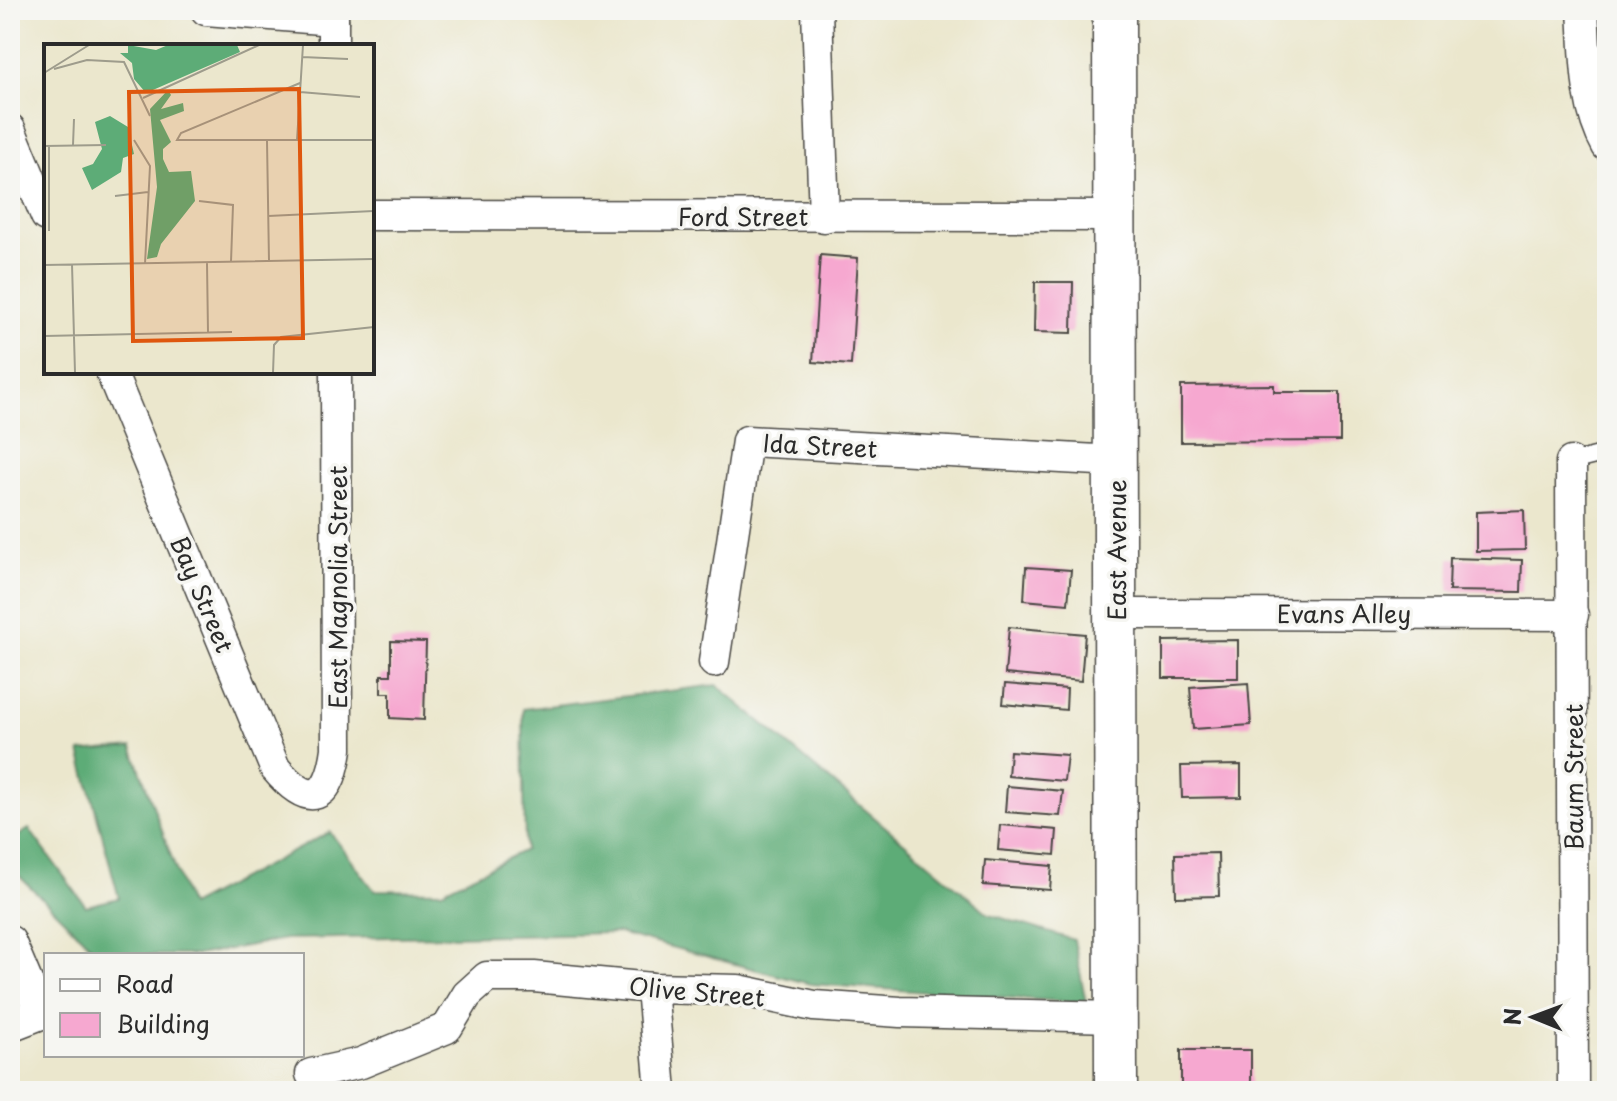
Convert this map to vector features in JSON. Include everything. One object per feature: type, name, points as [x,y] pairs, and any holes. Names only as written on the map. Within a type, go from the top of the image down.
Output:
[{"type":"street","points":[[206,10],[333,25]]},
{"type":"street","points":[[817,10],[824,217]]},
{"type":"street","name":"East Avenue","points":[[1114,10],[1116,1091]]},
{"type":"street","points":[[1583,10],[1588,79],[1595,117],[1607,146]]},
{"type":"street","points":[[10,129],[44,211]]},
{"type":"street","name":"Ford Street","points":[[374,215],[1114,216]]},
{"type":"street","name":"Bay Street","points":[[112,374],[275,768],[293,790],[316,794]]},
{"type":"street","name":"East Magnolia Street","points":[[316,794],[330,782],[337,749],[336,374]]},
{"type":"street","name":"Ida Street","points":[[714,662],[747,441],[1116,461]]},
{"type":"street","name":"Baum Street","points":[[1571,462],[1573,1091]]},
{"type":"street","name":"Evans Alley","points":[[1116,614],[1573,615]]},
{"type":"street","points":[[10,941],[44,1013],[10,1026]]},
{"type":"street","name":"Olive Street","points":[[311,1074],[361,1063],[447,1028],[467,995],[487,977],[534,977],[652,988],[738,990],[814,1006],[900,1012],[1117,1017]]},
{"type":"street","points":[[652,988],[661,1091]]},
{"type":"lane","points":[[1571,462],[1607,453]]},
{"type":"green space","points":[[717,685],[989,914],[1074,940],[1086,1003],[810,984],[618,933],[285,939],[208,953],[98,953],[10,867],[10,841],[29,829],[86,906],[119,898],[80,752],[132,747],[189,906],[330,832],[374,890],[442,891],[525,850],[523,709]]},
{"type":"building","points":[[820,255],[858,258],[851,365],[813,362]]},
{"type":"building","points":[[1035,282],[1073,282],[1072,333],[1034,332]]},
{"type":"building","points":[[1274,385],[1274,392],[1340,392],[1340,441],[1181,442],[1181,386]]},
{"type":"building","points":[[1524,510],[1525,550],[1476,551],[1476,512]]},
{"type":"building","points":[[1450,558],[1522,560],[1521,592],[1449,591]]},
{"type":"building","points":[[1026,567],[1071,570],[1068,604],[1024,600]]},
{"type":"building","points":[[1009,627],[1085,634],[1081,681],[1005,674]]},
{"type":"building","points":[[1238,640],[1238,678],[1163,678],[1163,641]]},
{"type":"building","points":[[391,641],[426,642],[424,720],[390,718],[390,693],[381,693],[381,675],[391,675]]},
{"type":"building","points":[[1248,683],[1251,725],[1193,729],[1190,687]]},
{"type":"building","points":[[1005,684],[1067,689],[1066,710],[1003,704]]},
{"type":"building","points":[[1010,751],[1067,755],[1064,781],[1008,776]]},
{"type":"building","points":[[1241,765],[1241,797],[1182,798],[1181,766]]},
{"type":"building","points":[[1007,786],[1063,791],[1060,816],[1005,812]]},
{"type":"building","points":[[1000,825],[1057,830],[1055,855],[998,850]]},
{"type":"building","points":[[1218,853],[1219,896],[1176,897],[1175,854]]},
{"type":"building","points":[[985,860],[1052,866],[1050,890],[983,885]]},
{"type":"building","points":[[1181,1050],[1251,1050],[1251,1090],[1181,1089]]}]
